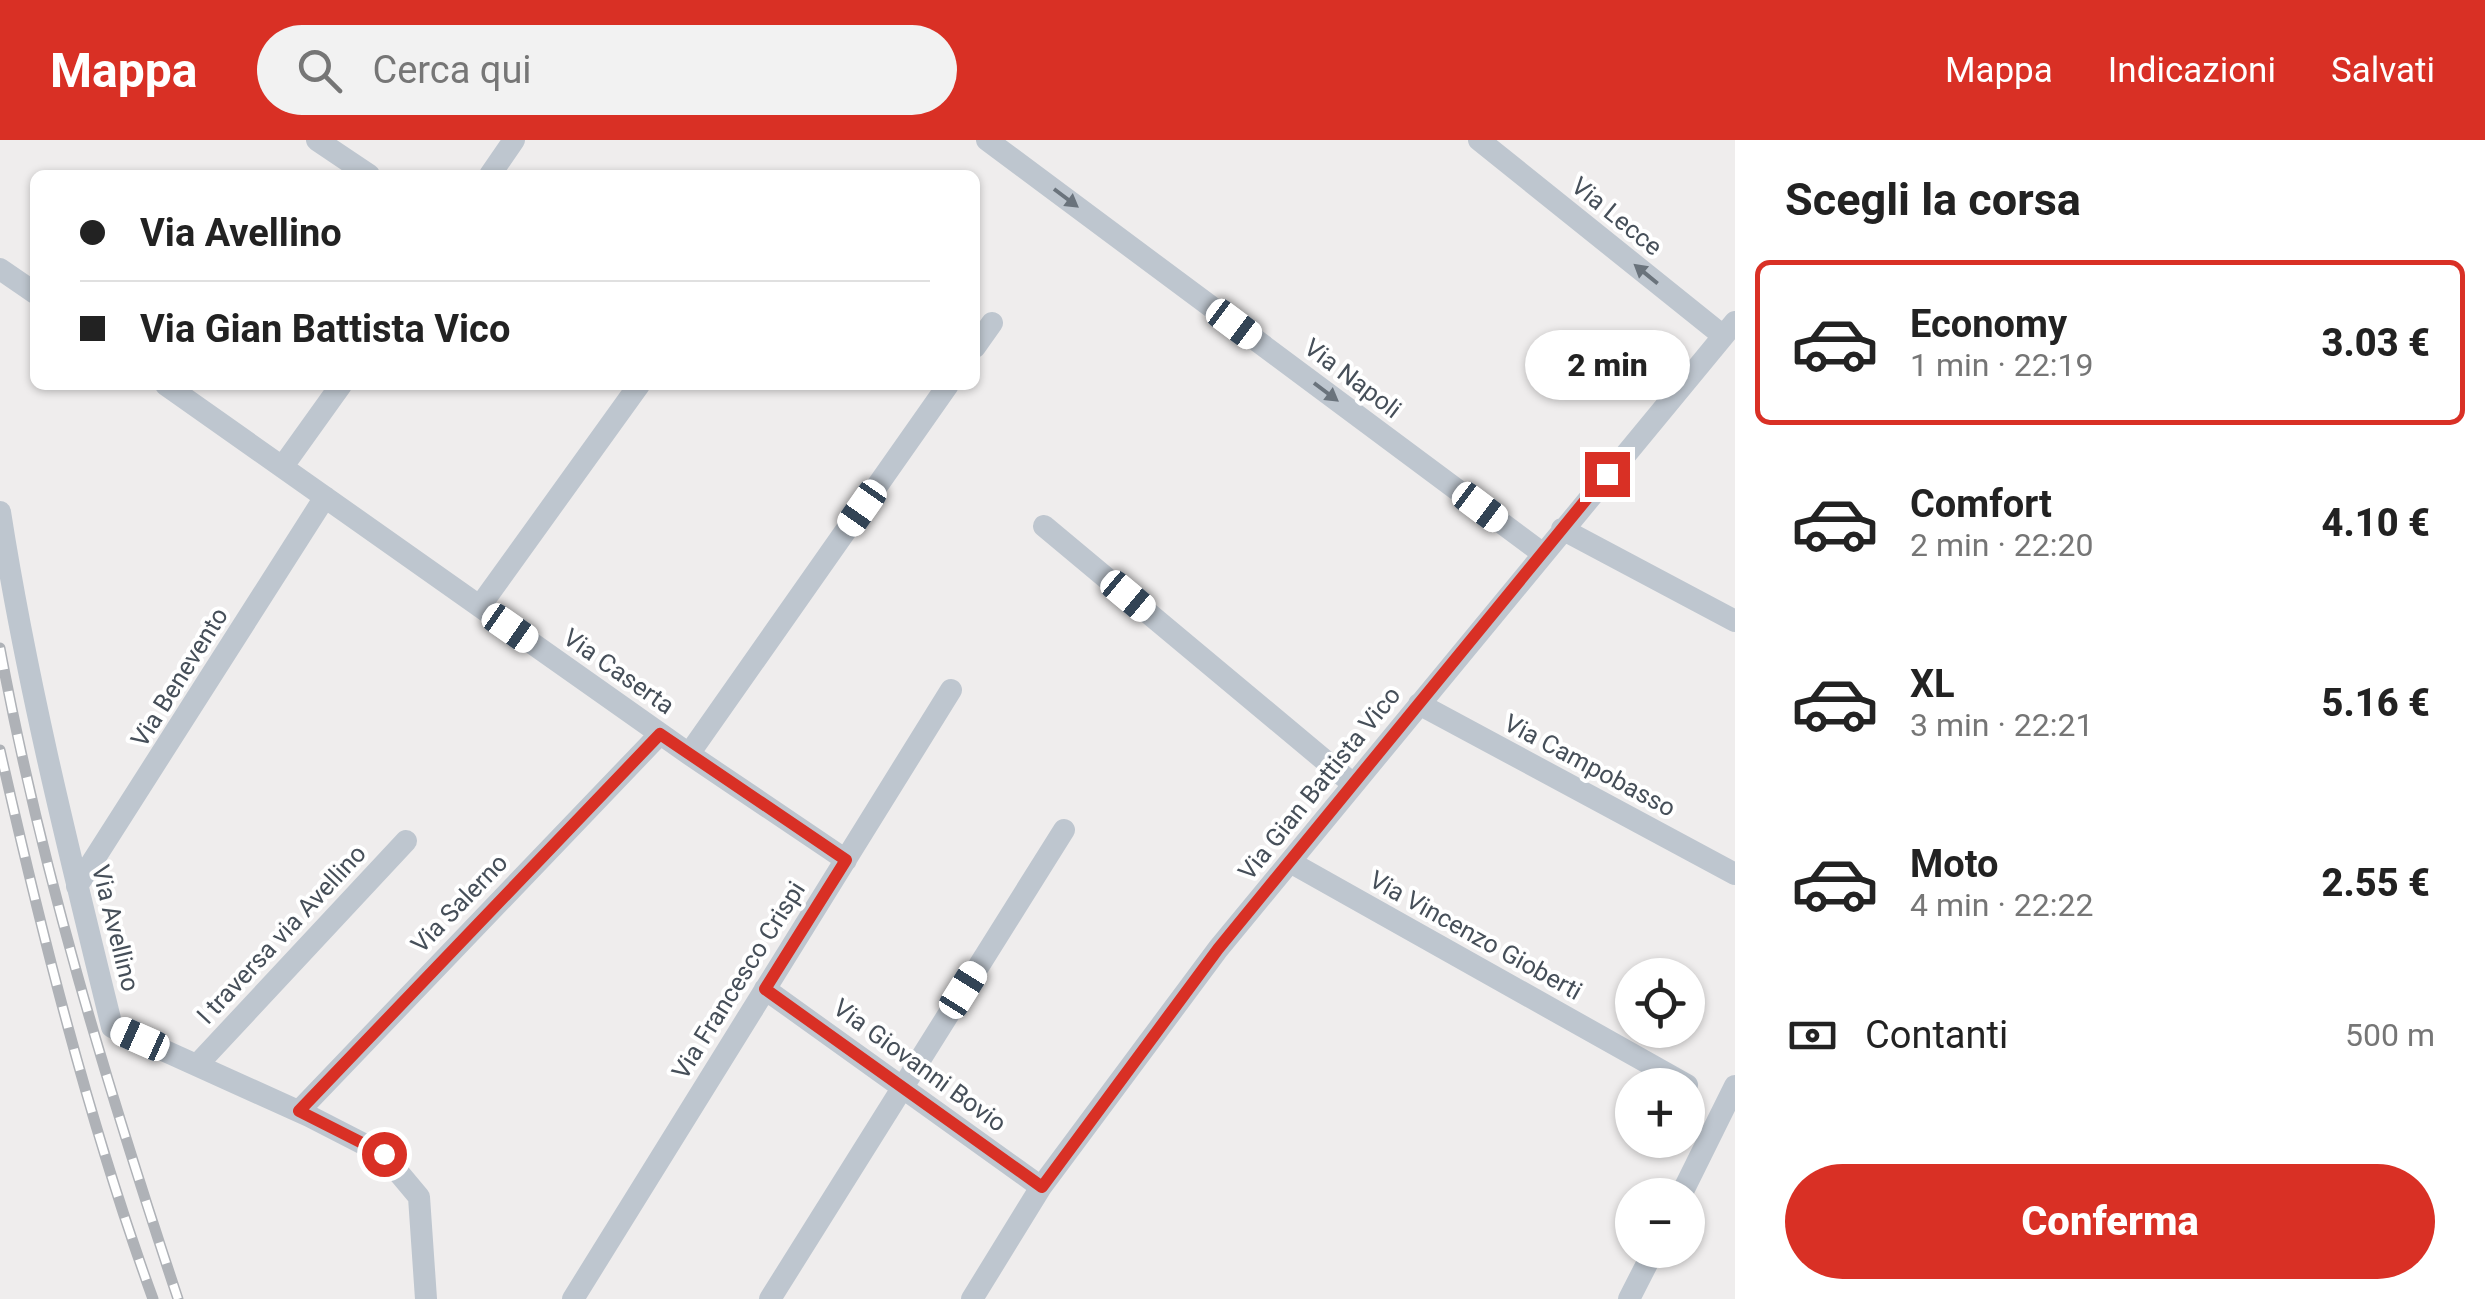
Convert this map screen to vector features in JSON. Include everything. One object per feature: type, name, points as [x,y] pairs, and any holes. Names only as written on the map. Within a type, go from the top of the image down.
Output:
[{"type":"street","points":[[318,140],[362,170]]},
{"type":"street","points":[[493,170],[514,140]]},
{"type":"street","name":"Via Napoli","points":[[987,140],[1542,553]]},
{"type":"street","name":"Via Lecce","points":[[1479,140],[1728,328]]},
{"type":"street","points":[[0,269],[30,290]]},
{"type":"street","points":[[980,339],[992,322]]},
{"type":"street","name":"Via Gian Battista Vico","points":[[972,1299],[1042,1187],[1218,949],[1728,328]]},
{"type":"street","name":"Via Caserta","points":[[173,390],[660,734],[846,860]]},
{"type":"street","points":[[282,466],[337,390]]},
{"type":"street","points":[[480,606],[635,390]]},
{"type":"street","points":[[689,754],[944,390]]},
{"type":"street","name":"Via Benevento","points":[[77,886],[325,497]]},
{"type":"street","name":"Via Avellino","points":[[0,512],[12,586],[77,886],[112,1027],[299,1111],[384,1154],[419,1197],[426,1299]]},
{"type":"street","points":[[1044,526],[1353,784]]},
{"type":"street","points":[[1562,529],[1735,621]]},
{"type":"street","name":"Via Francesco Crispi","points":[[573,1299],[951,690]]},
{"type":"street","name":"Via Campobasso","points":[[1419,704],[1735,874]]},
{"type":"street","name":"Via Salerno","points":[[299,1111],[660,734]]},
{"type":"street","points":[[770,1299],[1064,830]]},
{"type":"street","name":"I traversa via Avellino","points":[[197,1064],[406,840]]},
{"type":"street","name":"Via Vincenzo Gioberti","points":[[1290,862],[1657,1068]]},
{"type":"street","name":"Via Giovanni Bovio","points":[[765,989],[1042,1187]]},
{"type":"street","name":"Via Vincenzo Gioberti","points":[[1705,1090],[1730,1096]]},
{"type":"street","points":[[1689,1178],[1730,1096]]},
{"type":"street","points":[[1629,1299],[1645,1268]]},
{"type":"railway","points":[[0,648],[35,813],[78,976],[178,1299]]},
{"type":"railway","points":[[0,750],[68,1027],[153,1299]]},
{"type":"route","points":[[384,1154],[299,1111],[660,734],[846,860],[765,989],[1042,1187],[1218,949],[1607,474]]}]
